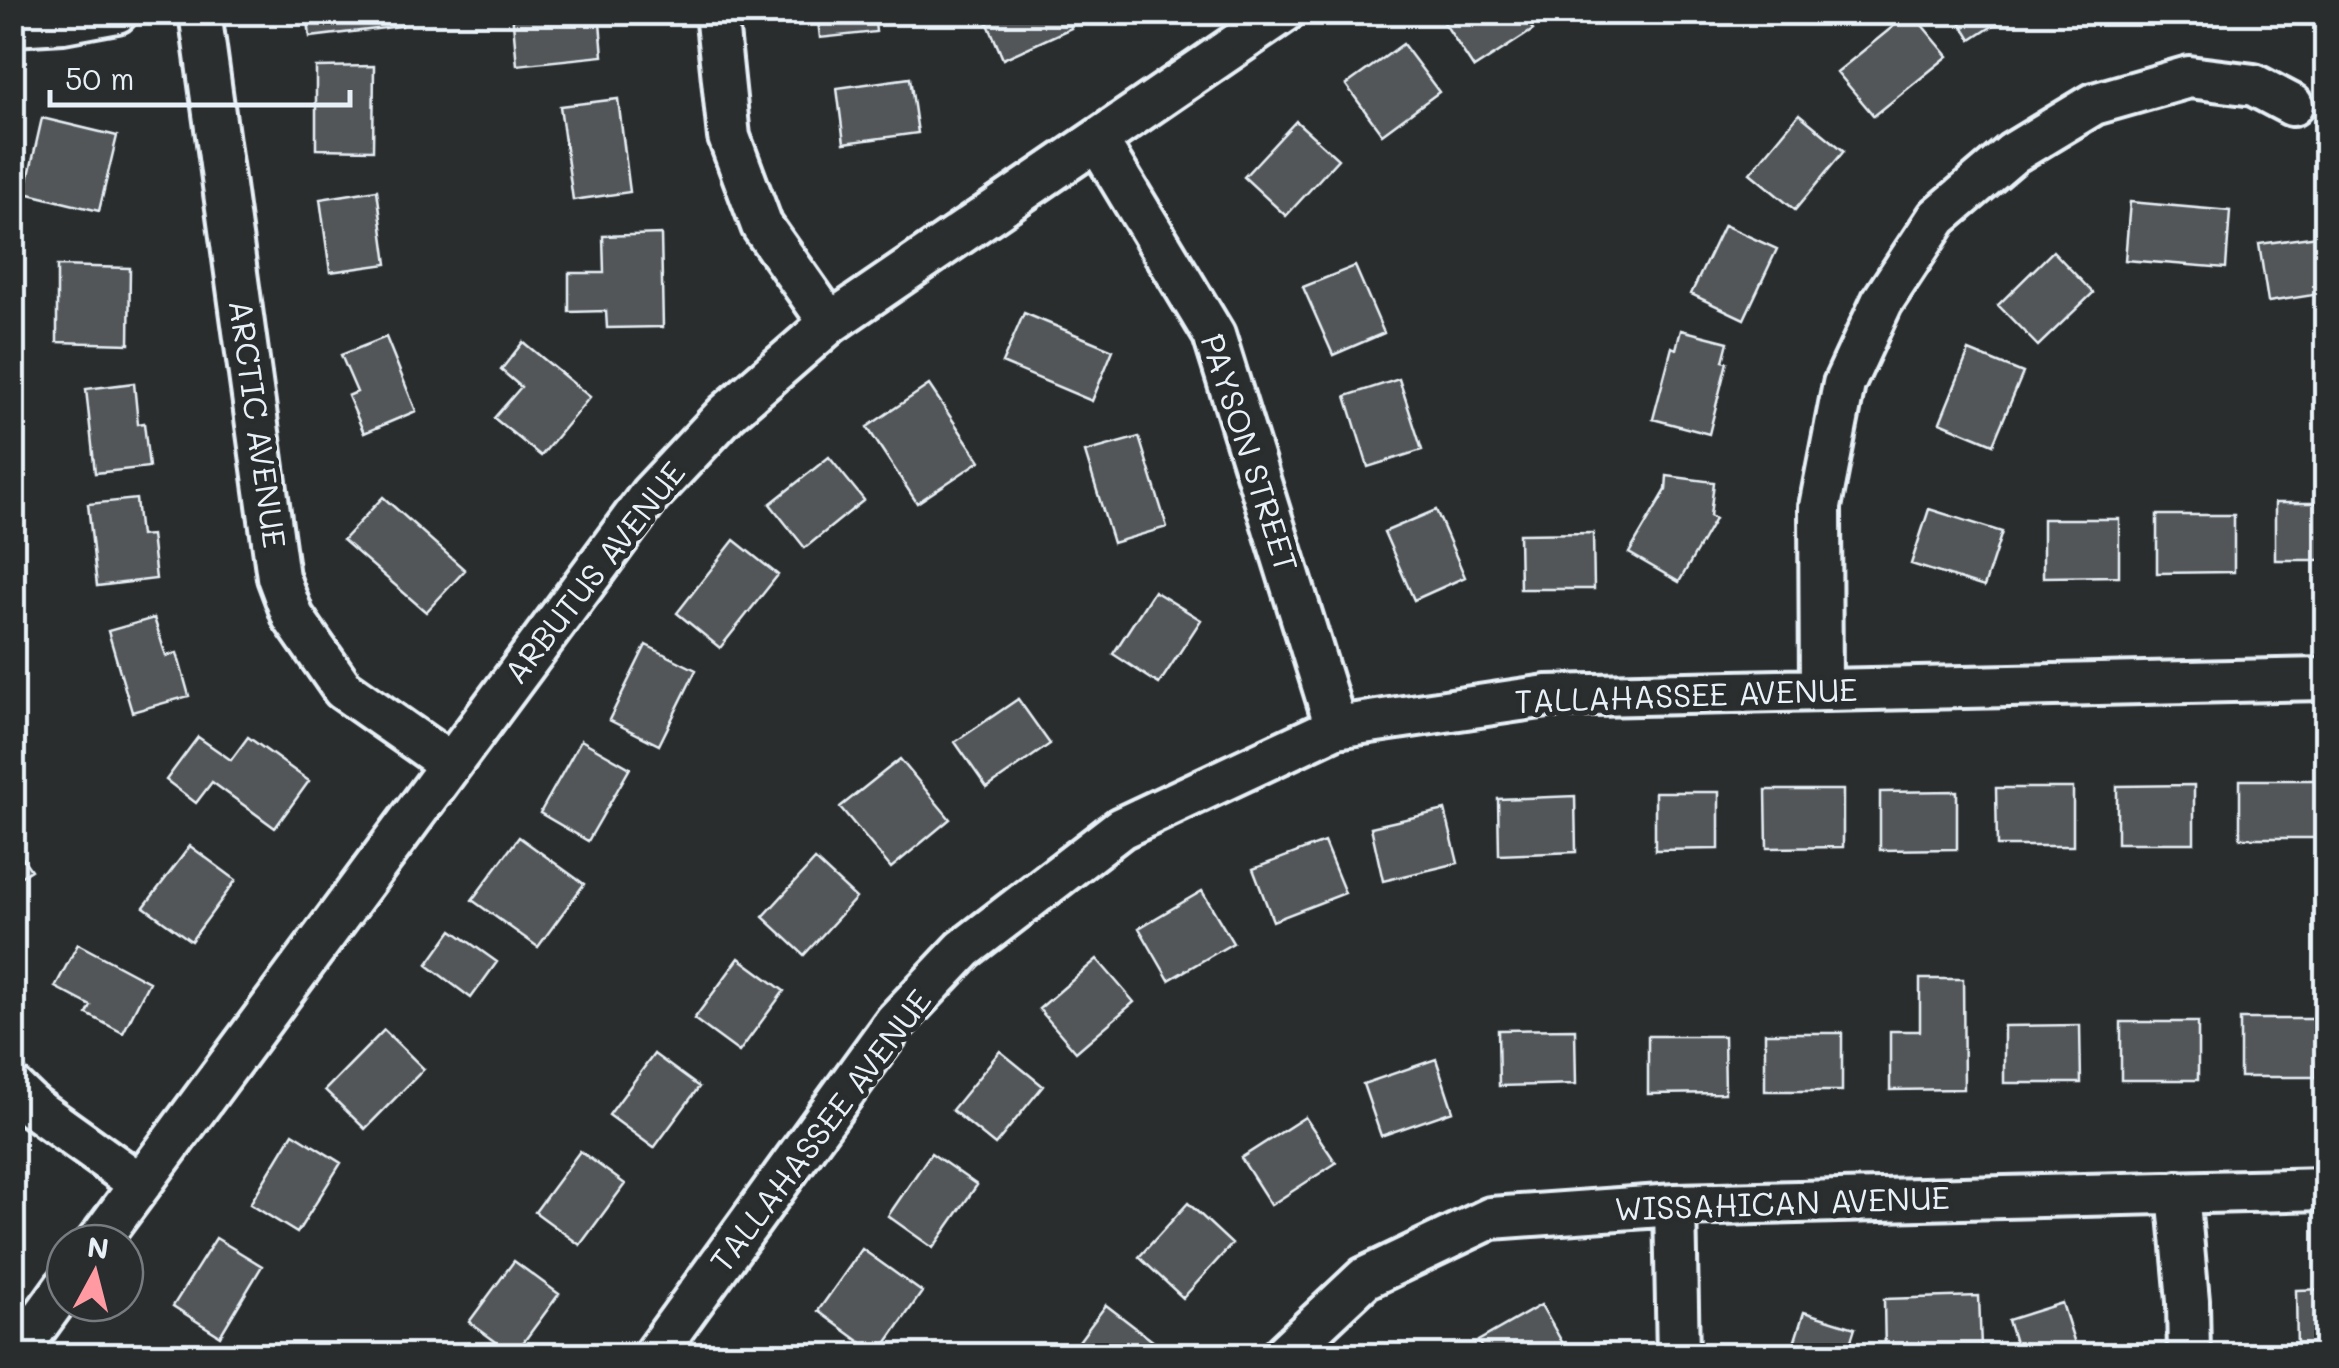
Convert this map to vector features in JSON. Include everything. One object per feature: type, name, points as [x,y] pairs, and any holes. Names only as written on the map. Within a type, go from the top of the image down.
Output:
[{"type":"street","points":[[12,25],[64,22],[117,12]]},
{"type":"street","name":"ARCTIC AVENUE","points":[[200,12],[278,577],[293,616],[343,689],[450,764]]},
{"type":"street","points":[[716,12],[729,138],[762,226],[830,323]]},
{"type":"street","name":"ARBUTUS AVENUE","points":[[112,1223],[650,494],[727,412],[830,323],[1284,12]]},
{"type":"street","points":[[1821,689],[1820,507],[1844,384],[1882,302],[1938,217],[2013,153],[2094,104],[2188,76],[2254,85],[2292,105]]},
{"type":"street","name":"PAYSON STREET","points":[[1098,142],[1214,334],[1336,727]]},
{"type":"street","name":"TALLAHASSEE AVENUE","points":[[653,1356],[895,1022],[964,949],[1121,828],[1336,727],[1547,696],[2326,678]]},
{"type":"street","points":[[12,1087],[34,1108],[140,1184]]},
{"type":"street","name":"WISSAHICAN AVENUE","points":[[1282,1356],[1288,1346],[1365,1278],[1491,1218],[1676,1205],[2326,1189]]},
{"type":"street","points":[[2178,1192],[2190,1356]]},
{"type":"street","points":[[1676,1205],[1678,1356]]},
{"type":"street","points":[[15,1356],[45,1314]]},
{"type":"building","points":[[307,12],[400,12],[402,26],[310,37]]},
{"type":"building","points":[[512,12],[599,12],[603,56],[517,65]]},
{"type":"building","points":[[817,12],[874,12],[876,32],[820,38]]},
{"type":"building","points":[[983,12],[1064,12],[1071,28],[1003,59]]},
{"type":"building","points":[[1448,12],[1522,12],[1533,30],[1474,68],[1441,18]]},
{"type":"building","points":[[1911,12],[1948,56],[1874,116],[1837,72]]},
{"type":"building","points":[[1954,12],[2014,12],[1971,40]]},
{"type":"building","points":[[1403,44],[1439,92],[1382,134],[1346,85]]},
{"type":"building","points":[[374,66],[373,150],[316,149],[316,67]]},
{"type":"building","points":[[910,78],[918,133],[844,143],[837,88]]},
{"type":"building","points":[[618,99],[630,192],[573,200],[560,106]]},
{"type":"building","points":[[1799,114],[1844,151],[1795,210],[1750,173]]},
{"type":"building","points":[[42,118],[117,136],[99,211],[25,193]]},
{"type":"building","points":[[1296,121],[1338,159],[1286,216],[1244,177]]},
{"type":"building","points":[[377,190],[387,264],[330,272],[320,199]]},
{"type":"building","points":[[2130,202],[2230,211],[2226,268],[2125,260]]},
{"type":"building","points":[[1724,225],[1777,249],[1744,319],[1691,294]]},
{"type":"building","points":[[661,234],[663,327],[607,328],[606,311],[569,312],[569,273],[604,273],[603,236]]},
{"type":"building","points":[[2326,235],[2326,293],[2268,302],[2259,244]]},
{"type":"building","points":[[2053,251],[2093,293],[2038,346],[1998,305]]},
{"type":"building","points":[[57,266],[130,268],[129,344],[57,342]]},
{"type":"building","points":[[1355,266],[1384,333],[1333,355],[1303,287]]},
{"type":"building","points":[[1024,313],[1113,350],[1092,401],[1002,363]]},
{"type":"building","points":[[1681,330],[1728,342],[1723,361],[1727,362],[1709,434],[1653,419],[1672,347],[1676,349]]},
{"type":"building","points":[[386,337],[416,411],[364,433],[348,396],[357,392],[341,355]]},
{"type":"building","points":[[523,342],[590,397],[541,456],[494,418],[521,387],[501,370]]},
{"type":"building","points":[[1969,351],[2023,373],[1993,444],[1940,422]]},
{"type":"building","points":[[1399,379],[1422,450],[1368,467],[1346,396]]},
{"type":"building","points":[[134,383],[138,424],[144,423],[149,467],[95,473],[86,389]]},
{"type":"building","points":[[929,385],[980,461],[917,503],[867,427]]},
{"type":"building","points":[[1139,437],[1167,527],[1113,543],[1085,452]]},
{"type":"building","points":[[829,457],[864,500],[805,548],[770,504]]},
{"type":"building","points":[[1667,476],[1714,482],[1710,516],[1715,519],[1679,582],[1629,553],[1666,490]]},
{"type":"building","points":[[383,497],[465,570],[426,612],[343,540]]},
{"type":"building","points":[[136,499],[140,536],[151,535],[156,579],[97,586],[88,504]]},
{"type":"building","points":[[2275,503],[2326,503],[2326,560],[2275,560]]},
{"type":"building","points":[[1929,509],[2002,532],[1984,587],[1911,564]]},
{"type":"building","points":[[1436,510],[1465,577],[1414,600],[1384,532]]},
{"type":"building","points":[[2157,515],[2234,515],[2234,572],[2157,573]]},
{"type":"building","points":[[2043,519],[2119,519],[2119,576],[2043,577]]},
{"type":"building","points":[[1593,533],[1594,589],[1520,589],[1519,534]]},
{"type":"building","points":[[734,540],[778,575],[720,648],[677,613]]},
{"type":"building","points":[[1154,591],[1201,620],[1159,684],[1113,654]]},
{"type":"building","points":[[154,618],[166,656],[177,653],[189,696],[132,712],[108,631]]},
{"type":"building","points":[[646,645],[696,670],[659,745],[609,720]]},
{"type":"building","points":[[1018,699],[1050,744],[987,788],[955,742]]},
{"type":"building","points":[[198,737],[231,760],[248,737],[309,781],[275,828],[212,782],[196,803],[166,780]]},
{"type":"building","points":[[581,740],[630,768],[588,841],[540,813]]},
{"type":"building","points":[[900,759],[950,819],[891,868],[840,807]]},
{"type":"building","points":[[2240,780],[2317,780],[2317,838],[2240,838]]},
{"type":"building","points":[[2194,785],[2194,843],[2117,843],[2117,786]]},
{"type":"building","points":[[1996,788],[2073,788],[2073,846],[1997,846]]},
{"type":"building","points":[[1766,790],[1843,790],[1843,847],[1767,848]]},
{"type":"building","points":[[1957,791],[1957,849],[1880,850],[1880,792]]},
{"type":"building","points":[[1655,792],[1719,792],[1719,849],[1655,850]]},
{"type":"building","points":[[1575,796],[1576,852],[1499,855],[1498,799]]},
{"type":"building","points":[[1445,810],[1458,863],[1383,881],[1371,827]]},
{"type":"building","points":[[519,837],[584,884],[538,947],[472,900]]},
{"type":"building","points":[[1324,842],[1345,893],[1273,921],[1253,869]]},
{"type":"building","points":[[12,843],[31,870],[12,882]]},
{"type":"building","points":[[190,846],[236,880],[191,941],[144,907]]},
{"type":"building","points":[[815,860],[856,898],[804,955],[763,917]]},
{"type":"building","points":[[1202,891],[1233,943],[1169,980],[1139,928]]},
{"type":"building","points":[[452,930],[497,962],[471,998],[427,965]]},
{"type":"building","points":[[78,944],[149,982],[123,1033],[87,1014],[91,1006],[55,987]]},
{"type":"building","points":[[739,958],[784,991],[739,1052],[694,1019]]},
{"type":"building","points":[[1097,959],[1134,1002],[1076,1052],[1039,1009]]},
{"type":"building","points":[[1920,979],[1963,979],[1964,1089],[1890,1090],[1890,1031],[1920,1031]]},
{"type":"building","points":[[2240,1019],[2316,1019],[2316,1077],[2240,1077]]},
{"type":"building","points":[[2121,1022],[2198,1022],[2198,1080],[2121,1080]]},
{"type":"building","points":[[2080,1025],[2081,1083],[2004,1083],[2004,1026]]},
{"type":"building","points":[[1575,1029],[1576,1084],[1499,1086],[1498,1030]]},
{"type":"building","points":[[384,1030],[424,1069],[365,1129],[325,1090]]},
{"type":"building","points":[[1765,1033],[1842,1033],[1842,1091],[1765,1091]]},
{"type":"building","points":[[1648,1036],[1724,1036],[1725,1093],[1648,1094]]},
{"type":"building","points":[[1000,1051],[1043,1086],[995,1145],[952,1110]]},
{"type":"building","points":[[654,1054],[699,1087],[654,1148],[609,1115]]},
{"type":"building","points":[[1436,1059],[1453,1111],[1381,1136],[1363,1084]]},
{"type":"building","points":[[1305,1117],[1336,1163],[1271,1205],[1241,1158]]},
{"type":"building","points":[[293,1133],[341,1163],[297,1233],[250,1204]]},
{"type":"building","points":[[580,1151],[625,1184],[580,1245],[535,1212]]},
{"type":"building","points":[[931,1153],[977,1185],[933,1248],[888,1216]]},
{"type":"building","points":[[1188,1203],[1232,1244],[1183,1298],[1139,1257]]},
{"type":"building","points":[[216,1238],[262,1266],[220,1336],[173,1306]]},
{"type":"building","points":[[862,1249],[922,1292],[878,1355],[818,1311]]},
{"type":"building","points":[[514,1261],[559,1294],[514,1355],[469,1322]]},
{"type":"building","points":[[2326,1289],[2326,1349],[2297,1350],[2296,1290]]},
{"type":"building","points":[[1979,1296],[1981,1347],[1958,1347],[1956,1355],[1885,1356],[1884,1299]]},
{"type":"building","points":[[2062,1303],[2079,1356],[2019,1356],[2008,1320]]},
{"type":"building","points":[[1106,1305],[1154,1342],[1143,1356],[1068,1356]]},
{"type":"building","points":[[1541,1305],[1570,1356],[1486,1356],[1478,1341]]},
{"type":"building","points":[[1804,1312],[1855,1328],[1846,1356],[1790,1356]]},
{"type":"building","points":[[791,1342],[810,1356],[782,1356]]}]
